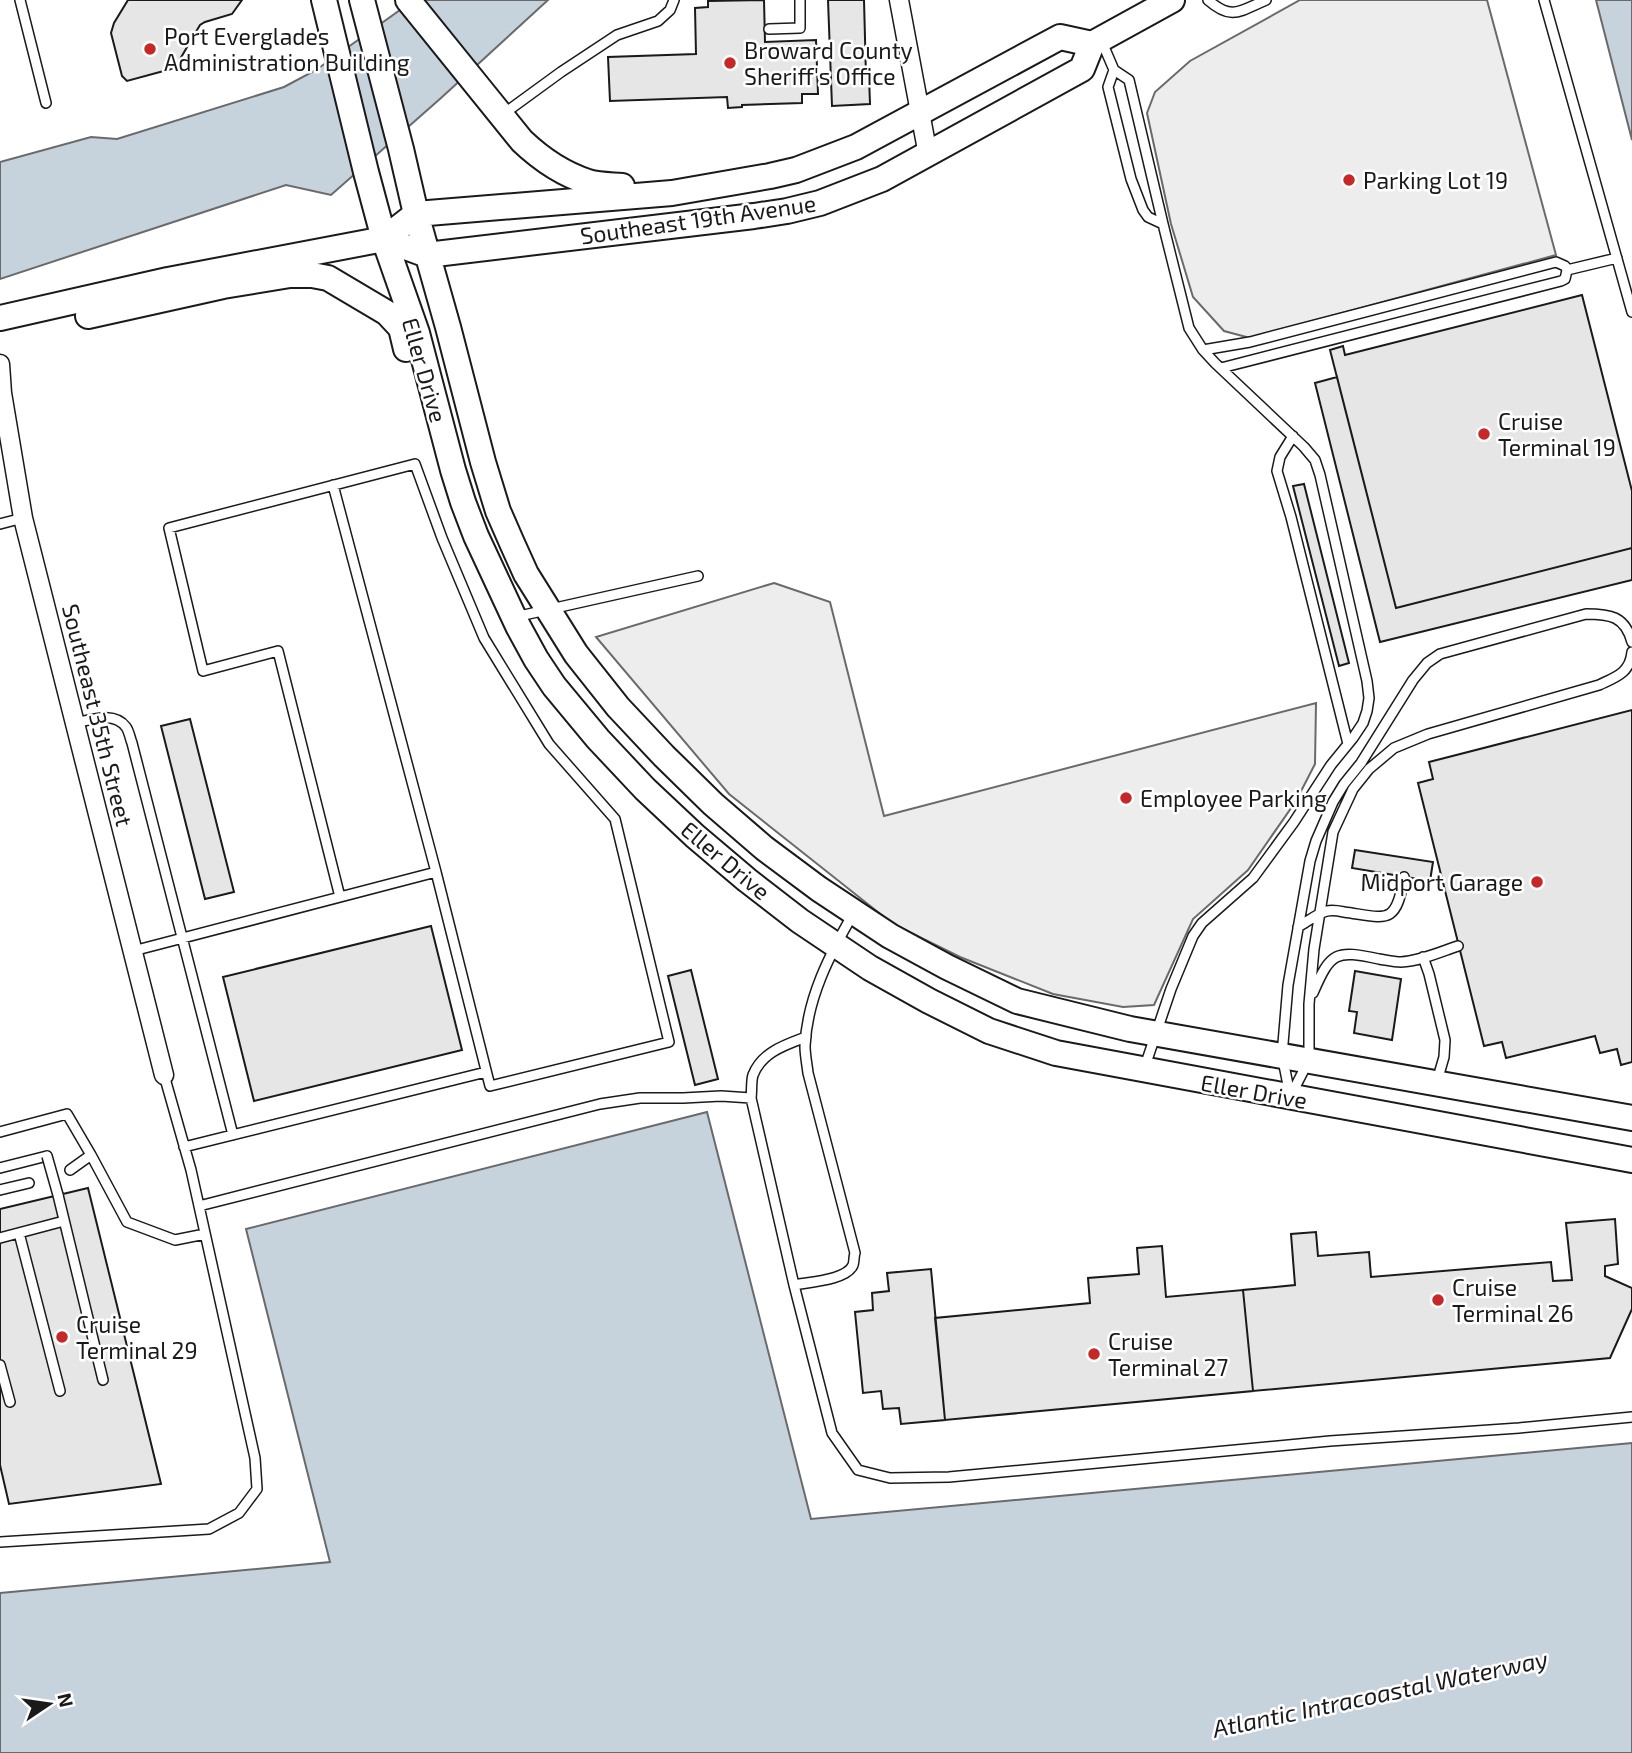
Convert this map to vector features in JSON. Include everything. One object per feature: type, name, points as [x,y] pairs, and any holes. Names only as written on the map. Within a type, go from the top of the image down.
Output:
[{"type":"street","points":[[408,0],[475,85],[522,141],[540,158],[589,182],[672,193]]},
{"type":"street","points":[[899,0],[928,155]]},
{"type":"street","points":[[1096,42],[1172,0]]},
{"type":"street","name":"Eller Drive","points":[[362,1],[482,462],[498,511],[526,574],[576,654],[664,756],[713,804],[764,848],[854,913],[947,967],[1017,1001],[1130,1029],[1632,1118]]},
{"type":"street","name":"Eller Drive","points":[[324,2],[384,239],[417,333],[453,470],[476,536],[514,617],[554,686],[598,739],[645,789],[695,836],[747,880],[835,945],[929,1001],[989,1031],[1056,1053],[1632,1160]]},
{"type":"street","name":"Southeast 19th Avenue","points":[[384,239],[427,255],[754,216],[820,203],[882,179],[1082,69],[1096,42],[1060,37],[856,147],[796,170],[672,193],[416,214]]},
{"type":"street","points":[[0,318],[168,280],[384,239],[416,214]]},
{"type":"street","points":[[37,310],[67,321],[223,286],[290,275],[328,278],[387,313],[401,328],[416,392],[446,444]]},
{"type":"street","name":"Southeast 35th Street","points":[[0,364],[2,393],[23,518],[164,1074]]},
{"type":"lane","points":[[20,0],[46,103]]},
{"type":"lane","points":[[501,116],[617,35],[658,21],[670,10],[674,0]]},
{"type":"lane","points":[[769,29],[800,28],[800,0]]},
{"type":"lane","points":[[1208,0],[1220,10],[1234,13],[1266,0]]},
{"type":"lane","points":[[1544,0],[1632,312]]},
{"type":"lane","points":[[1096,42],[1114,70],[1129,80],[1189,328],[1203,350],[1315,460],[1369,698],[1363,723],[1253,878],[1202,923],[1193,936],[1143,1070]]},
{"type":"lane","points":[[1114,70],[1108,87],[1131,180],[1148,217],[1163,224]]},
{"type":"lane","points":[[1567,270],[1617,258]]},
{"type":"lane","points":[[1203,350],[1250,342],[1556,262],[1567,270],[1562,281],[1221,368]]},
{"type":"lane","points":[[1293,436],[1280,457],[1277,471],[1348,744]]},
{"type":"lane","points":[[333,485],[490,1086],[669,1042],[615,819],[549,744],[484,638],[442,538],[415,464],[333,485],[169,527],[203,671],[278,651],[340,897]]},
{"type":"lane","points":[[0,524],[23,518]]},
{"type":"lane","points":[[514,617],[698,576]]},
{"type":"lane","points":[[1290,1097],[1282,1055],[1288,985],[1310,861],[1333,802],[1413,680],[1427,663],[1440,654],[1586,614],[1605,614],[1619,620],[1629,631],[1632,641]]},
{"type":"lane","points":[[1290,1097],[1309,1060],[1309,1004],[1314,949],[1333,832],[1353,789],[1369,769],[1394,748],[1428,734],[1599,685],[1621,674],[1631,661],[1632,652]]},
{"type":"lane","points":[[75,723],[105,717],[116,719],[126,727],[233,1135]]},
{"type":"lane","points":[[133,951],[436,872]]},
{"type":"lane","points":[[1298,927],[1327,911],[1382,917],[1391,913],[1397,907],[1404,877]]},
{"type":"lane","points":[[794,1285],[841,1276],[854,1264],[855,1254],[808,1073],[805,1048],[816,989],[835,945],[854,913]]},
{"type":"lane","points":[[1309,1004],[1322,971],[1339,955],[1350,953],[1403,962],[1458,946]]},
{"type":"lane","points":[[1423,957],[1445,1040],[1444,1057],[1437,1083]]},
{"type":"lane","points":[[806,1037],[765,1056],[752,1076],[751,1097],[794,1285],[832,1433],[858,1470],[890,1478],[949,1477],[1330,1441],[1632,1417]]},
{"type":"lane","points":[[184,1147],[486,1072]]},
{"type":"lane","points":[[0,1542],[209,1529],[239,1513],[257,1489],[255,1458],[199,1206],[164,1074]]},
{"type":"lane","points":[[199,1206],[600,1104],[663,1097],[751,1097]]},
{"type":"lane","points":[[0,1132],[67,1114],[127,1222],[175,1240],[205,1234]]},
{"type":"lane","points":[[70,1170],[91,1154]]},
{"type":"lane","points":[[0,1168],[47,1156],[103,1380]]},
{"type":"lane","points":[[0,1190],[29,1183]]},
{"type":"lane","points":[[0,1238],[64,1221]]},
{"type":"lane","points":[[19,1233],[60,1391]]},
{"type":"lane","points":[[0,1365],[10,1402]]},
{"type":"shaded area","name":"Parking Lot 19","points":[[1300,0],[1487,0],[1556,255],[1250,338],[1224,331],[1193,297],[1171,224],[1147,113],[1155,92],[1190,61]]},
{"type":"shaded area","name":"Employee Parking","points":[[774,583],[830,602],[884,816],[1316,703],[1315,764],[1296,801],[1248,870],[1193,919],[1154,1005],[1123,1007],[1053,994],[960,957],[893,924],[729,794],[596,637]]},
{"type":"water","points":[[414,0],[548,0],[331,195],[286,185],[0,279],[0,162],[91,137],[117,139],[284,87],[316,70]]},
{"type":"water","points":[[1596,0],[1632,0],[1632,140]]},
{"type":"water","name":"Atlantic Intracoastal Waterway","points":[[707,1112],[811,1519],[1632,1443],[1632,1753],[0,1753],[0,1593],[330,1562],[246,1229]]},
{"type":"building","name":"Port Everglades Administration Building","points":[[128,0],[242,0],[232,14],[200,25],[176,66],[127,81],[122,76],[111,33]]},
{"type":"building","points":[[764,0],[765,42],[816,40],[818,94],[802,94],[802,103],[728,108],[727,97],[610,101],[608,57],[696,54],[695,8],[708,7],[708,1]]},
{"type":"building","points":[[828,0],[864,0],[866,76],[869,76],[870,104],[832,106]]},
{"type":"building","name":"Cruise Terminal 19","points":[[1582,295],[1632,491],[1632,548],[1396,608],[1330,350],[1343,346],[1345,355]]},
{"type":"building","points":[[1337,377],[1396,608],[1632,548],[1632,580],[1380,642],[1315,383]]},
{"type":"building","points":[[1304,484],[1349,663],[1339,666],[1293,486]]},
{"type":"building","name":"Midport Garage","points":[[1632,710],[1632,1062],[1621,1065],[1617,1049],[1600,1053],[1595,1036],[1506,1058],[1502,1042],[1484,1046],[1418,783],[1433,779],[1429,762]]},
{"type":"building","points":[[190,719],[234,892],[205,899],[161,726]]},
{"type":"building","points":[[1355,850],[1433,862],[1430,881],[1352,868]]},
{"type":"building","points":[[431,926],[462,1050],[254,1101],[223,977]]},
{"type":"building","points":[[691,970],[718,1079],[695,1085],[668,976]]},
{"type":"building","points":[[1355,971],[1401,979],[1392,1040],[1354,1033],[1357,1012],[1349,1011]]},
{"type":"building","name":"Cruise Terminal 29","points":[[88,1188],[161,1484],[9,1504],[0,1465],[0,1209]]},
{"type":"building","name":"Cruise Terminal 26","points":[[1615,1219],[1618,1264],[1605,1266],[1605,1276],[1632,1288],[1632,1309],[1610,1358],[1253,1391],[1243,1290],[1295,1285],[1291,1234],[1316,1232],[1318,1256],[1369,1252],[1371,1277],[1551,1262],[1553,1281],[1572,1280],[1566,1223]]},
{"type":"building","name":"Cruise Terminal 27","points":[[1162,1246],[1166,1297],[1243,1290],[1253,1391],[945,1420],[935,1318],[1090,1303],[1088,1278],[1139,1274],[1137,1248]]},
{"type":"building","points":[[931,1269],[945,1420],[901,1424],[899,1408],[883,1409],[881,1391],[863,1393],[855,1312],[873,1310],[872,1293],[889,1291],[887,1273]]},
{"type":"place","name":"Port Everglades Administration Building","points":[[150,49]]},
{"type":"place","name":"Broward County Sheriff's Office","points":[[730,63]]},
{"type":"place","name":"Parking Lot 19","points":[[1349,180]]},
{"type":"place","name":"Cruise Terminal 19","points":[[1484,434]]},
{"type":"place","name":"Employee Parking","points":[[1126,798]]},
{"type":"place","name":"Midport Garage","points":[[1537,882]]},
{"type":"place","name":"Cruise Terminal 26","points":[[1438,1300]]},
{"type":"place","name":"Cruise Terminal 29","points":[[62,1337]]},
{"type":"place","name":"Cruise Terminal 27","points":[[1094,1354]]}]
